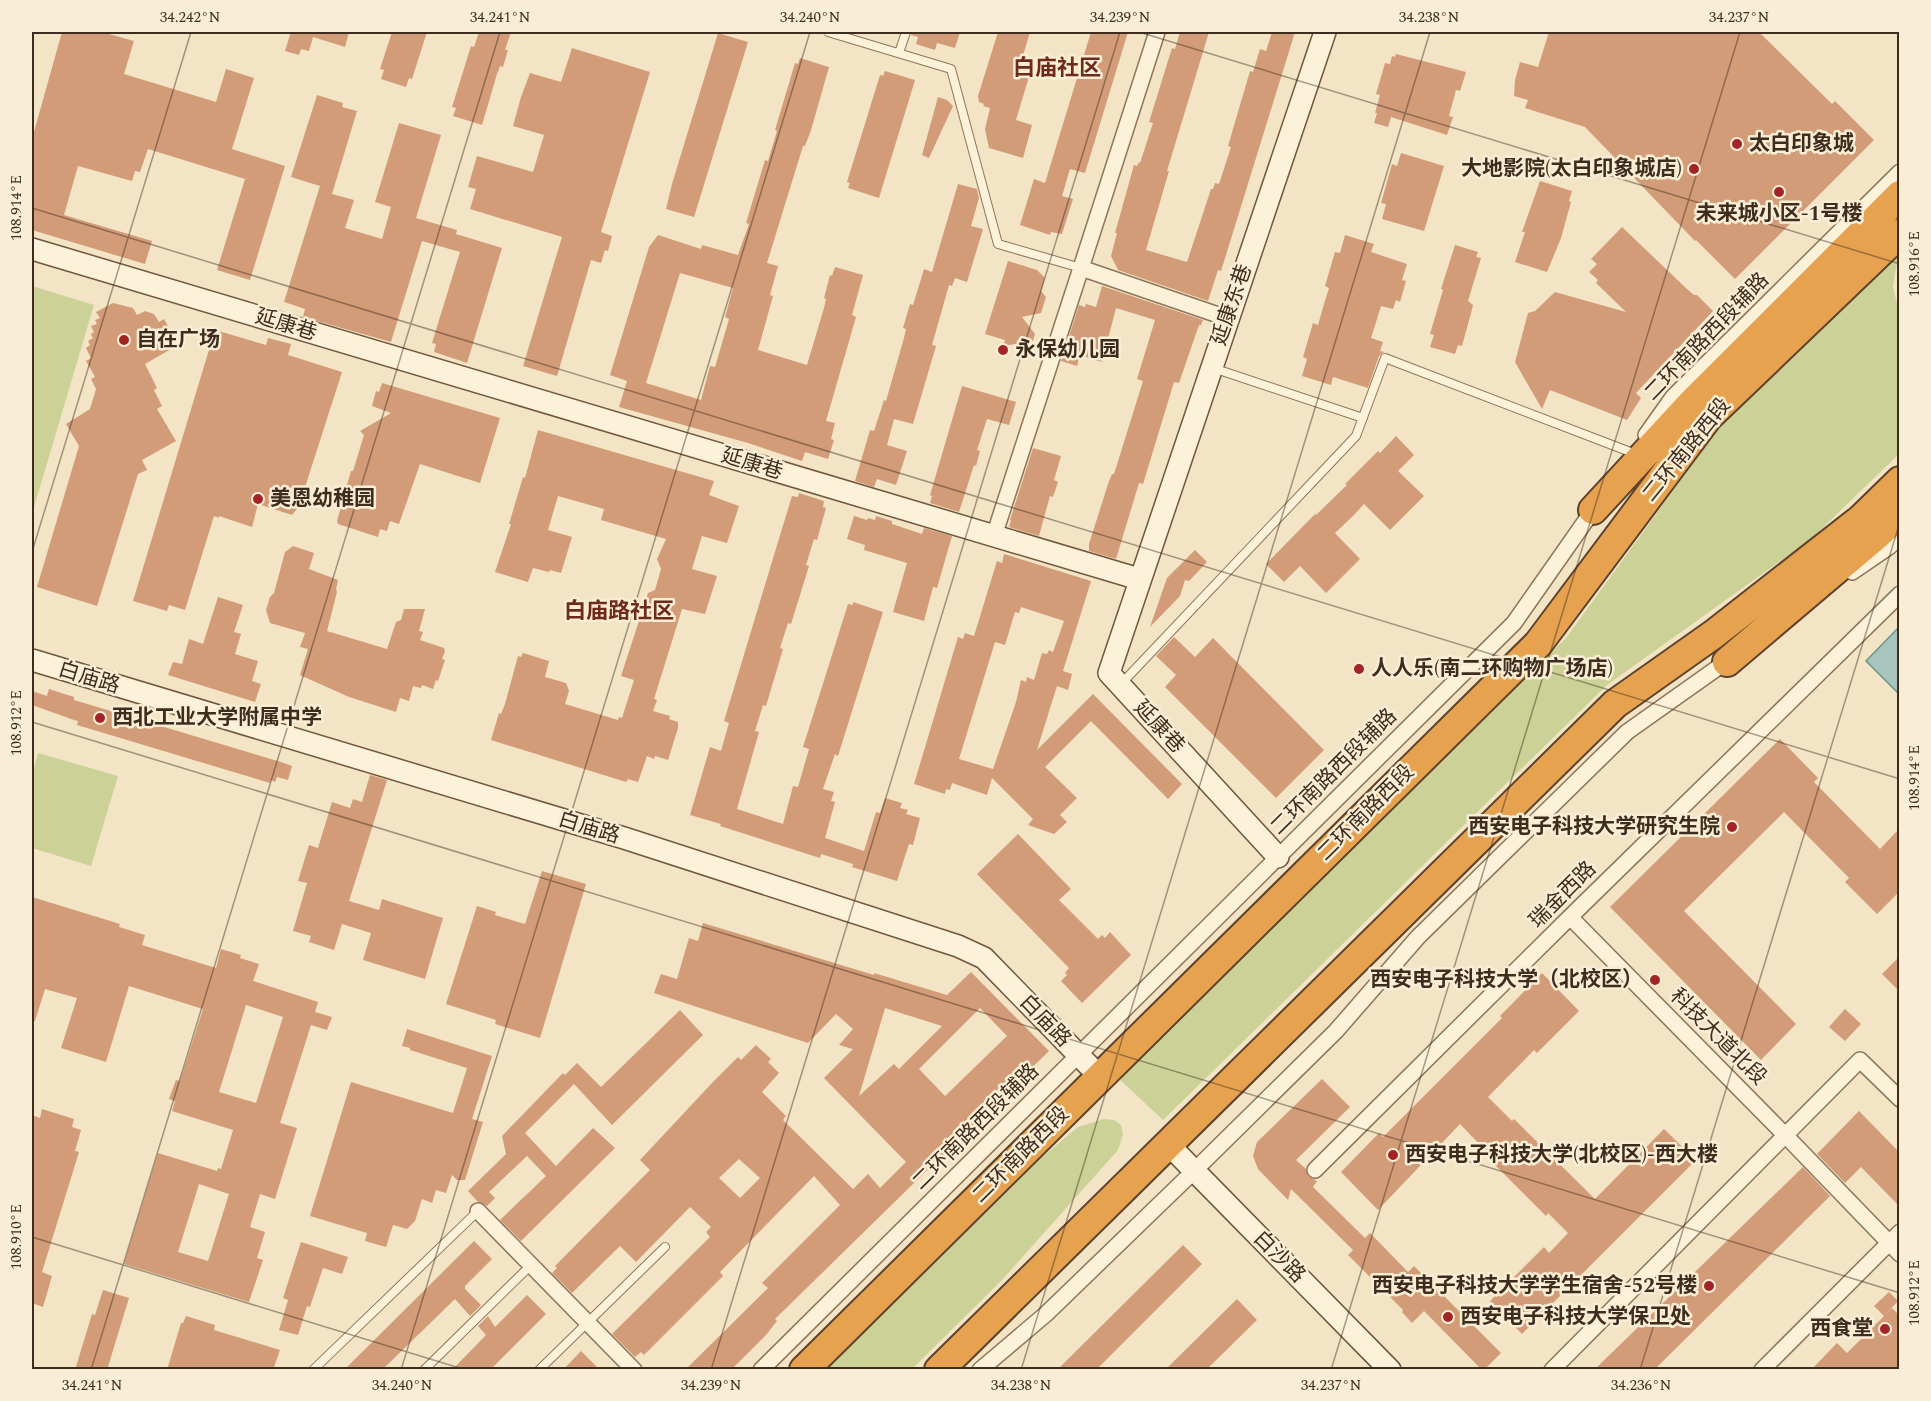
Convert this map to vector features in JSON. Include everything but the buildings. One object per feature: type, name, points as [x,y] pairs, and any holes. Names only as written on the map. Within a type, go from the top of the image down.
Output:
[{"type":"highway","points":[[1593,510],[1700,410],[1899,195]]},
{"type":"highway","name":"二环南路西段","points":[[804,1370],[1538,644],[1610,547],[1700,410],[1899,232]]},
{"type":"highway","points":[[939,1370],[1615,704],[1714,634],[1880,530],[1899,481]]},
{"type":"highway","points":[[1727,662],[1899,514]]},
{"type":"street","points":[[993,536],[1157,32]]},
{"type":"street","name":"延康东巷","points":[[1139,579],[1325,32]]},
{"type":"street","name":"二环南路西段辅路","points":[[761,1370],[1514,622],[1673,397],[1899,172]]},
{"type":"street","name":"延康巷","points":[[32,249],[1139,579],[1109,673],[1278,857]]},
{"type":"street","points":[[1081,268],[1227,318]]},
{"type":"street","name":"瑞金西路","points":[[1315,1170],[1899,594]]},
{"type":"street","name":"白庙路","points":[[32,660],[624,838],[958,946],[984,958],[1100,1077]]},
{"type":"street","points":[[980,1370],[1046,1314],[1336,1031],[1418,937],[1627,732],[1727,662]]},
{"type":"street","name":"科技大道北段","points":[[1570,917],[1899,1254]]},
{"type":"street","points":[[1552,1370],[1860,1060],[1899,1099]]},
{"type":"street","name":"白沙路","points":[[1168,1145],[1390,1370]]},
{"type":"street","points":[[477,1211],[634,1370]]},
{"type":"street","points":[[1762,1370],[1899,1232]]},
{"type":"lane","points":[[828,32],[951,69],[998,244],[1081,268]]},
{"type":"lane","points":[[899,53],[906,32]]},
{"type":"lane","points":[[1120,685],[1356,436],[1385,358],[1633,453]]},
{"type":"lane","points":[[1211,367],[1363,418]]},
{"type":"lane","points":[[314,1370],[477,1211]]},
{"type":"lane","points":[[539,1370],[665,1247]]},
{"type":"lane","points":[[424,1370],[531,1265]]},
{"type":"green space","points":[[1898,256],[1893,286],[1900,317],[1899,454],[1811,539],[1607,685],[1163,1120],[1116,1076],[1566,638],[1721,425]]},
{"type":"green space","points":[[32,286],[94,305],[32,514]]},
{"type":"green space","points":[[38,753],[118,776],[91,866],[32,848],[32,777]]},
{"type":"green space","points":[[1104,1119],[1114,1120],[1121,1125],[1123,1134],[1118,1150],[1002,1280],[912,1369],[820,1370],[984,1206],[1078,1127]]},
{"type":"water","points":[[1899,627],[1899,694],[1866,661]]},
{"type":"place","name":"太白印象城","points":[[1737,144]]},
{"type":"place","name":"大地影院(太白印象城店)","points":[[1694,169]]},
{"type":"place","name":"未来城小区-1号楼","points":[[1779,192]]},
{"type":"place","name":"自在广场","points":[[124,340]]},
{"type":"place","name":"永保幼儿园","points":[[1003,350]]},
{"type":"place","name":"美恩幼稚园","points":[[258,499]]},
{"type":"place","name":"人人乐(南二环购物广场店)","points":[[1359,669]]},
{"type":"place","name":"西北工业大学附属中学","points":[[100,718]]},
{"type":"place","name":"西安电子科技大学研究生院","points":[[1732,827]]},
{"type":"place","name":"西安电子科技大学（北校区）","points":[[1655,980]]},
{"type":"place","name":"西安电子科技大学(北校区)-西大楼","points":[[1393,1155]]},
{"type":"place","name":"西安电子科技大学学生宿舍-52号楼","points":[[1709,1286]]},
{"type":"place","name":"西安电子科技大学保卫处","points":[[1448,1317]]},
{"type":"place","name":"西食堂","points":[[1885,1329]]},
{"type":"district","name":"白庙社区","points":[[1057,68]]},
{"type":"district","name":"白庙路社区","points":[[619,611]]}]
